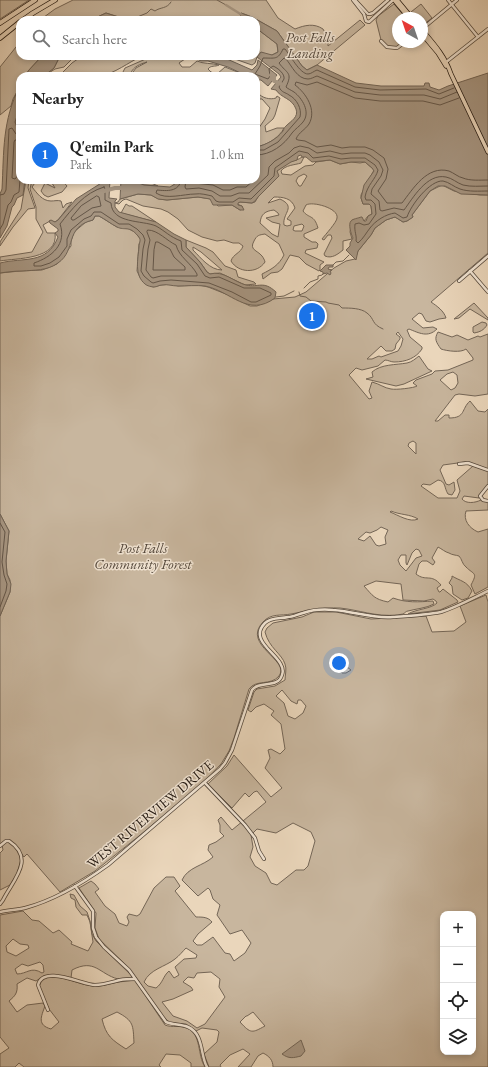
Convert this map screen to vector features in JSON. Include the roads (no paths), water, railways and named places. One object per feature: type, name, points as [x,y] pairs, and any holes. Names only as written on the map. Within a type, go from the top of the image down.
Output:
[{"type":"highway","points":[[0,23],[35,0]]},
{"type":"highway","points":[[29,16],[55,0]]},
{"type":"highway","points":[[0,38],[16,25]]},
{"type":"main road","points":[[393,0],[404,12]]},
{"type":"main road","points":[[397,0],[407,12]]},
{"type":"main road","points":[[428,36],[440,51],[488,152]]},
{"type":"main road","points":[[428,41],[446,63]]},
{"type":"street","points":[[354,0],[373,18]]},
{"type":"street","points":[[354,0],[368,22],[371,21],[393,0]]},
{"type":"street","points":[[365,16],[373,12],[388,0]]},
{"type":"street","points":[[448,0],[478,37]]},
{"type":"street","points":[[428,24],[457,0]]},
{"type":"street","points":[[446,63],[488,28]]},
{"type":"street","points":[[381,42],[387,47],[392,48]]},
{"type":"street","points":[[458,281],[488,256]]},
{"type":"street","points":[[470,271],[488,292]]},
{"type":"street","points":[[459,464],[468,463],[488,470]]},
{"type":"street","points":[[488,486],[480,496],[483,500],[488,501]]},
{"type":"street","name":"WEST RIVERVIEW DRIVE","points":[[0,912],[17,910],[62,894],[108,865],[220,769],[229,757],[252,690],[256,686],[274,683],[279,680],[282,675],[283,670],[279,662],[263,644],[260,636],[263,627],[269,620],[292,617],[310,611],[326,610],[341,610],[392,618],[432,613],[446,610],[488,591]]},
{"type":"street","points":[[205,783],[245,825],[256,840],[259,851],[264,859]]},
{"type":"street","points":[[0,846],[6,841],[9,841],[20,853],[22,859],[18,874],[0,904]]},
{"type":"street","points":[[75,886],[93,911],[93,928],[96,937],[136,979],[166,1022],[170,1024],[187,1026],[194,1031],[201,1045],[204,1061],[207,1067]]},
{"type":"street","points":[[48,1010],[38,985],[41,979],[45,976],[63,977],[93,985],[119,980],[136,979]]},
{"type":"water","points":[[106,13],[115,16],[100,16]]},
{"type":"water","points":[[241,13],[249,16],[241,16]]},
{"type":"water","points":[[260,21],[277,31],[302,66],[307,70],[317,65],[356,83],[381,86],[424,86],[425,83],[429,83],[430,87],[439,90],[488,73],[488,195],[461,194],[445,186],[438,186],[430,191],[412,215],[413,217],[407,221],[403,222],[395,217],[386,220],[375,228],[358,251],[356,260],[346,250],[350,246],[353,238],[350,229],[350,222],[361,217],[364,221],[366,221],[368,216],[372,214],[371,206],[369,204],[363,204],[361,198],[364,185],[374,171],[365,162],[340,164],[330,160],[312,162],[306,157],[302,157],[301,155],[298,156],[297,160],[277,171],[279,176],[255,201],[252,203],[238,203],[238,205],[242,206],[244,210],[240,210],[232,205],[213,205],[210,199],[198,197],[167,200],[158,199],[151,195],[138,194],[120,199],[121,184],[141,184],[170,187],[175,184],[260,184],[260,146],[278,137],[285,127],[294,119],[297,112],[294,105],[289,100],[276,90],[271,89],[281,77],[260,59],[261,52],[272,55],[278,52],[277,44],[260,31]]},
{"type":"water","points":[[38,60],[58,60],[54,68],[49,72],[28,72]]},
{"type":"water","points":[[199,60],[229,60],[252,70],[257,65],[258,60],[277,75],[268,86],[260,80],[260,72],[239,72],[208,61]]},
{"type":"water","points":[[16,95],[16,184],[24,184],[23,195],[17,198],[12,207],[7,226],[0,238],[0,194],[2,189],[5,136]]},
{"type":"water","points":[[100,184],[110,184],[109,198],[117,199],[115,201],[115,207],[119,212],[156,222],[186,240],[186,247],[210,274],[215,273],[224,275],[242,284],[250,286],[268,286],[276,292],[275,298],[265,303],[256,305],[248,304],[205,286],[161,285],[151,287],[145,284],[138,272],[139,237],[130,229],[117,227],[99,216],[95,216],[93,220],[84,223],[78,228],[74,233],[64,258],[54,266],[40,270],[0,273],[0,263],[26,260],[41,256],[48,252],[58,237],[55,233],[58,229],[49,221],[51,220],[55,222],[58,220],[76,199]]},
{"type":"water","points":[[326,265],[333,265],[333,267],[329,267],[328,269],[332,270],[330,271],[330,275],[327,273],[323,274],[323,272],[320,271]]},
{"type":"water","points":[[0,514],[9,531],[6,561],[7,574],[11,584],[10,592],[0,616]]},
{"type":"water","points":[[301,1040],[305,1051],[301,1056],[291,1058],[282,1054]]},
{"type":"waterway","points":[[217,0],[226,5]]},
{"type":"waterway","points":[[140,16],[147,13],[151,9],[155,11],[165,7],[171,2]]},
{"type":"waterway","points":[[226,5],[242,15]]},
{"type":"waterway","points":[[271,75],[274,77],[274,81],[281,84]]},
{"type":"waterway","points":[[104,191],[115,188],[125,188]]},
{"type":"waterway","points":[[333,265],[336,262],[343,261],[349,255]]},
{"type":"waterway","points":[[304,288],[324,273]]},
{"type":"waterway","points":[[276,297],[284,296],[294,291]]},
{"type":"waterway","points":[[299,292],[300,296],[306,297],[311,301],[326,302],[339,305],[342,308],[365,311],[375,323],[383,329]]},
{"type":"place","name":"Q'emiln Park","points":[[312,316]]},
{"type":"park label","name":"Post Falls Landing","points":[[310,46]]},
{"type":"park label","name":"Post Falls Community Forest","points":[[143,556]]}]
